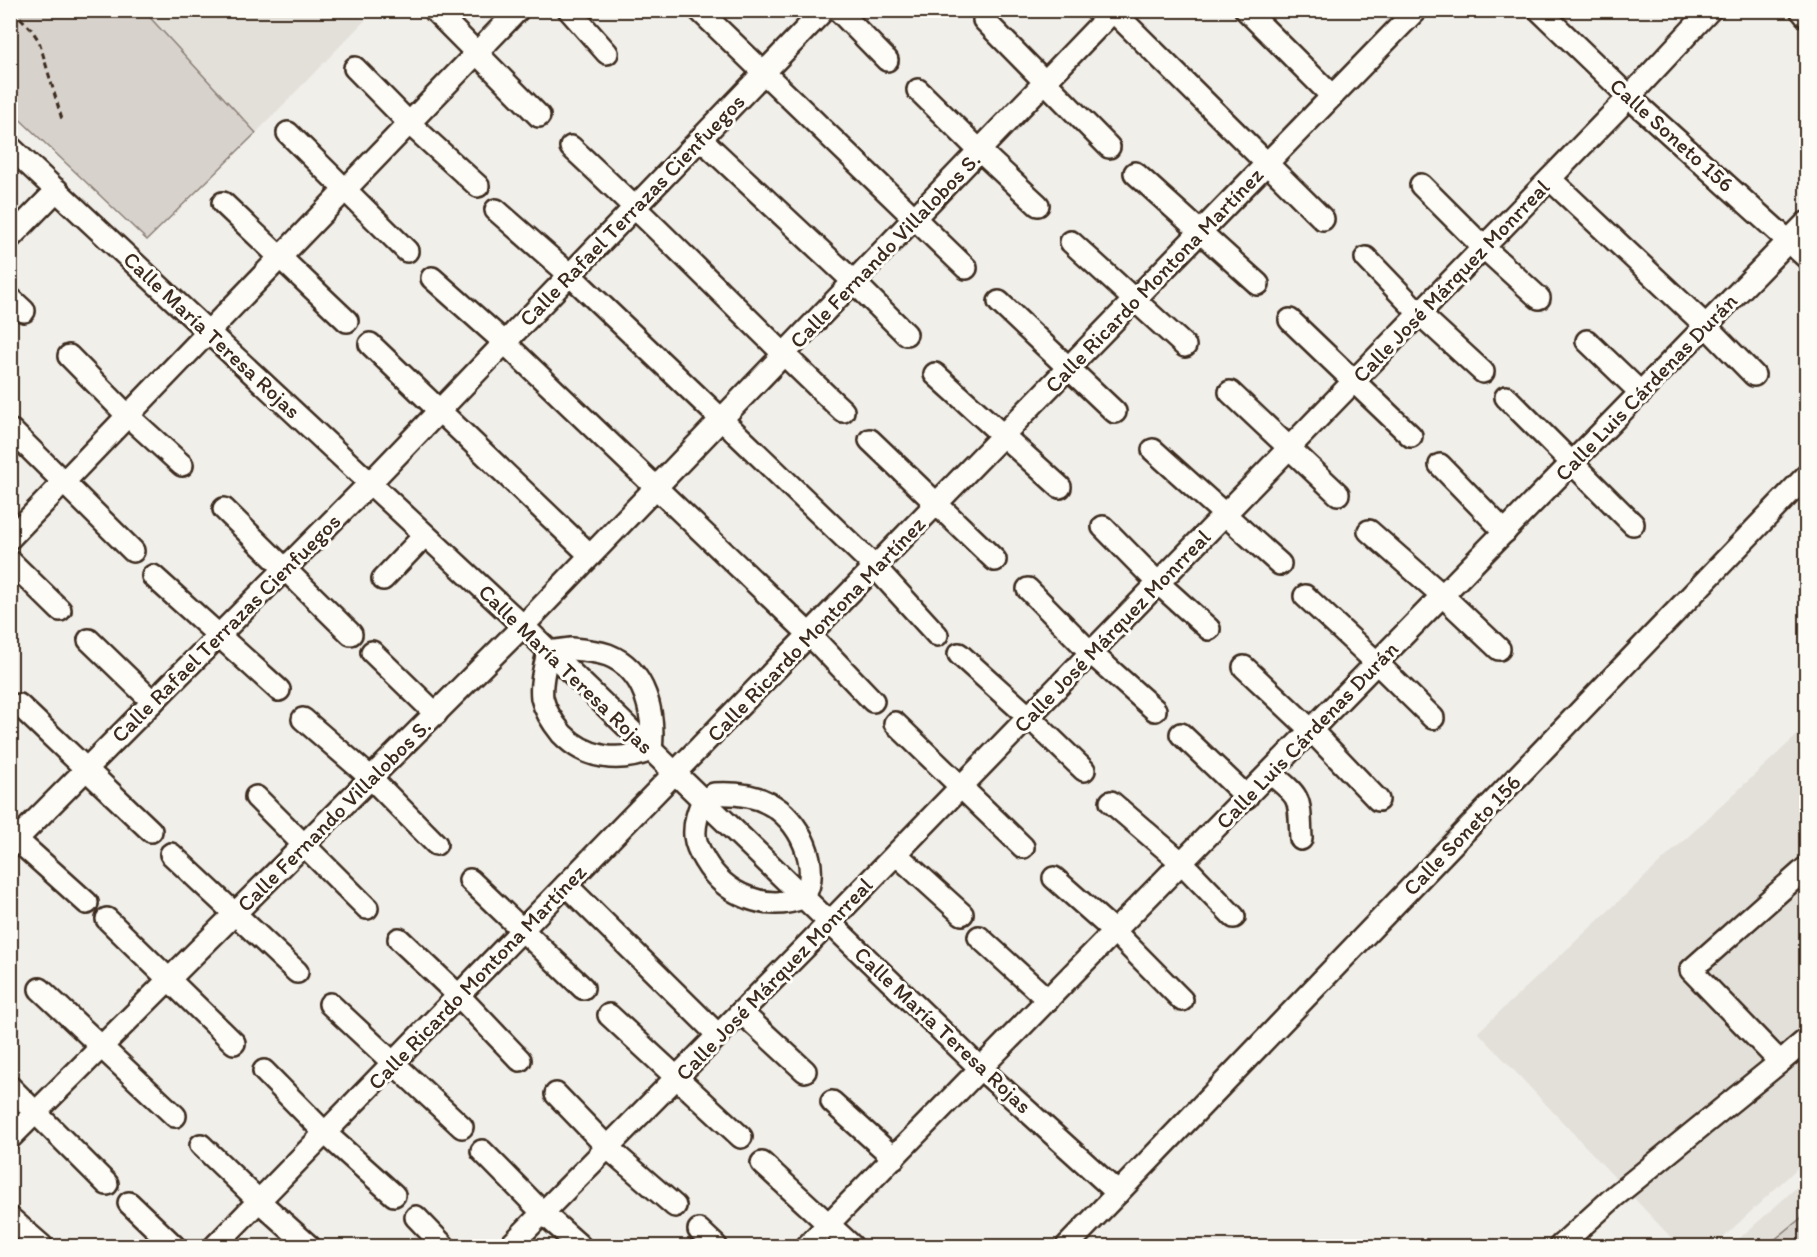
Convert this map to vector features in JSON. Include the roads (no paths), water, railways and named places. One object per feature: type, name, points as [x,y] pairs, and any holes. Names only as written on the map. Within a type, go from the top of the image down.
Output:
[{"type":"street","points":[[434,10],[539,116]]},
{"type":"street","points":[[10,538],[518,10]]},
{"type":"street","points":[[568,10],[607,53]]},
{"type":"street","points":[[699,10],[966,268]]},
{"type":"street","name":"Calle Rafael Terrazas Cienfuegos","points":[[14,843],[370,483],[824,10]]},
{"type":"street","points":[[838,10],[887,60]]},
{"type":"street","points":[[1246,10],[1332,96]]},
{"type":"street","name":"Calle Ricardo Montona Martínez","points":[[215,1246],[1416,10]]},
{"type":"street","name":"Calle Soneto 156","points":[[1539,10],[1629,97],[1806,257]]},
{"type":"street","name":"Calle José Márquez Monrreal","points":[[510,1246],[830,922],[1420,314],[1710,10]]},
{"type":"street","points":[[1801,10],[1806,16]]},
{"type":"street","points":[[1113,11],[1323,219]]},
{"type":"street","name":"Calle Fernando Villalobos S.","points":[[10,1138],[523,626],[1113,11]]},
{"type":"street","points":[[984,20],[1109,147]]},
{"type":"street","points":[[355,68],[410,124],[478,186]]},
{"type":"street","points":[[918,90],[1038,205]]},
{"type":"street","points":[[288,133],[407,251]]},
{"type":"street","points":[[700,140],[854,282],[906,334]]},
{"type":"street","name":"Calle María Teresa Rojas","points":[[10,147],[523,626],[981,1069],[1118,1193]]},
{"type":"street","points":[[571,147],[636,207],[843,411]]},
{"type":"street","points":[[1135,173],[1258,284]]},
{"type":"street","points":[[1550,179],[1706,326],[1754,375]]},
{"type":"street","points":[[1421,185],[1483,247],[1539,298]]},
{"type":"street","points":[[10,238],[57,190]]},
{"type":"street","points":[[223,203],[347,321]]},
{"type":"street","points":[[496,210],[570,275],[722,419],[875,567],[937,635]]},
{"type":"street","name":"Calle Luis Cárdenas Durán","points":[[807,1246],[1806,223]]},
{"type":"street","points":[[1071,242],[1185,346]]},
{"type":"street","points":[[1366,258],[1420,314],[1483,372]]},
{"type":"street","points":[[432,278],[504,342],[810,635],[873,700]]},
{"type":"street","points":[[999,302],[1115,412]]},
{"type":"street","points":[[1290,320],[1411,436]]},
{"type":"street","points":[[1587,341],[1641,393]]},
{"type":"street","points":[[370,344],[590,555]]},
{"type":"street","points":[[69,356],[127,415],[182,465]]},
{"type":"street","points":[[935,374],[1060,487]]},
{"type":"street","points":[[1230,392],[1338,494]]},
{"type":"street","points":[[1506,397],[1633,524]]},
{"type":"street","points":[[12,431],[133,551]]},
{"type":"street","points":[[870,440],[995,560]]},
{"type":"street","points":[[1153,450],[1280,564]]},
{"type":"street","points":[[1440,465],[1505,532]]},
{"type":"street","name":"Calle Soneto 156","points":[[1067,1246],[1806,476]]},
{"type":"street","points":[[224,510],[351,634]]},
{"type":"street","points":[[1102,527],[1158,583],[1209,629]]},
{"type":"street","points":[[1370,531],[1498,649]]},
{"type":"street","points":[[383,579],[425,535]]},
{"type":"street","points":[[10,561],[60,610]]},
{"type":"street","points":[[153,576],[279,690]]},
{"type":"street","points":[[1028,589],[1091,653],[1155,710]]},
{"type":"street","points":[[1305,596],[1433,718]]},
{"type":"street","points":[[89,640],[153,702]]},
{"type":"street","points":[[571,649],[596,652],[610,656],[632,673],[651,708],[651,750],[628,757],[608,757],[579,749],[568,740],[548,714],[542,697],[548,652],[571,649]]},
{"type":"street","points":[[372,652],[436,714]]},
{"type":"street","points":[[958,654],[1084,770]]},
{"type":"street","points":[[1244,667],[1311,730],[1378,800]]},
{"type":"street","points":[[19,705],[151,831]]},
{"type":"street","points":[[303,719],[371,778],[436,844]]},
{"type":"street","points":[[895,723],[1023,847]]},
{"type":"street","points":[[1181,734],[1247,797]]},
{"type":"street","points":[[1270,773],[1297,797],[1301,839]]},
{"type":"street","points":[[714,794],[738,794],[760,799],[781,812],[799,835],[809,862],[811,881],[804,897],[790,903],[752,900],[718,880],[707,866],[696,844],[695,823],[703,800],[714,794]]},
{"type":"street","points":[[256,797],[367,908]]},
{"type":"street","points":[[1111,802],[1182,864],[1234,917]]},
{"type":"street","points":[[14,843],[87,903]]},
{"type":"street","points":[[171,854],[297,972]]},
{"type":"street","points":[[896,854],[962,914]]},
{"type":"street","points":[[1780,1062],[1691,970],[1806,868]]},
{"type":"street","points":[[1054,878],[1115,932],[1182,1000]]},
{"type":"street","points":[[470,880],[583,988]]},
{"type":"street","points":[[566,885],[718,1035]]},
{"type":"street","points":[[107,920],[234,1043]]},
{"type":"street","points":[[980,937],[1048,1000]]},
{"type":"street","points":[[399,939],[459,996],[520,1060]]},
{"type":"street","points":[[40,989],[175,1116]]},
{"type":"street","points":[[330,1004],[462,1127]]},
{"type":"street","points":[[741,1012],[805,1071]]},
{"type":"street","points":[[609,1015],[741,1137]]},
{"type":"street","points":[[1560,1246],[1615,1196],[1806,1040]]},
{"type":"street","points":[[264,1071],[325,1133],[394,1195]]},
{"type":"street","points":[[10,1087],[107,1184]]},
{"type":"street","points":[[556,1094],[608,1148],[675,1206]]},
{"type":"street","points":[[832,1102],[894,1158]]},
{"type":"street","points":[[201,1145],[259,1202],[309,1246]]},
{"type":"street","points":[[482,1151],[543,1213],[580,1246]]},
{"type":"street","points":[[762,1163],[852,1246]]},
{"type":"street","points":[[129,1203],[174,1246]]},
{"type":"street","points":[[416,1217],[444,1246]]},
{"type":"street","points":[[10,1218],[42,1246]]},
{"type":"street","points":[[699,1230],[716,1246]]}]
